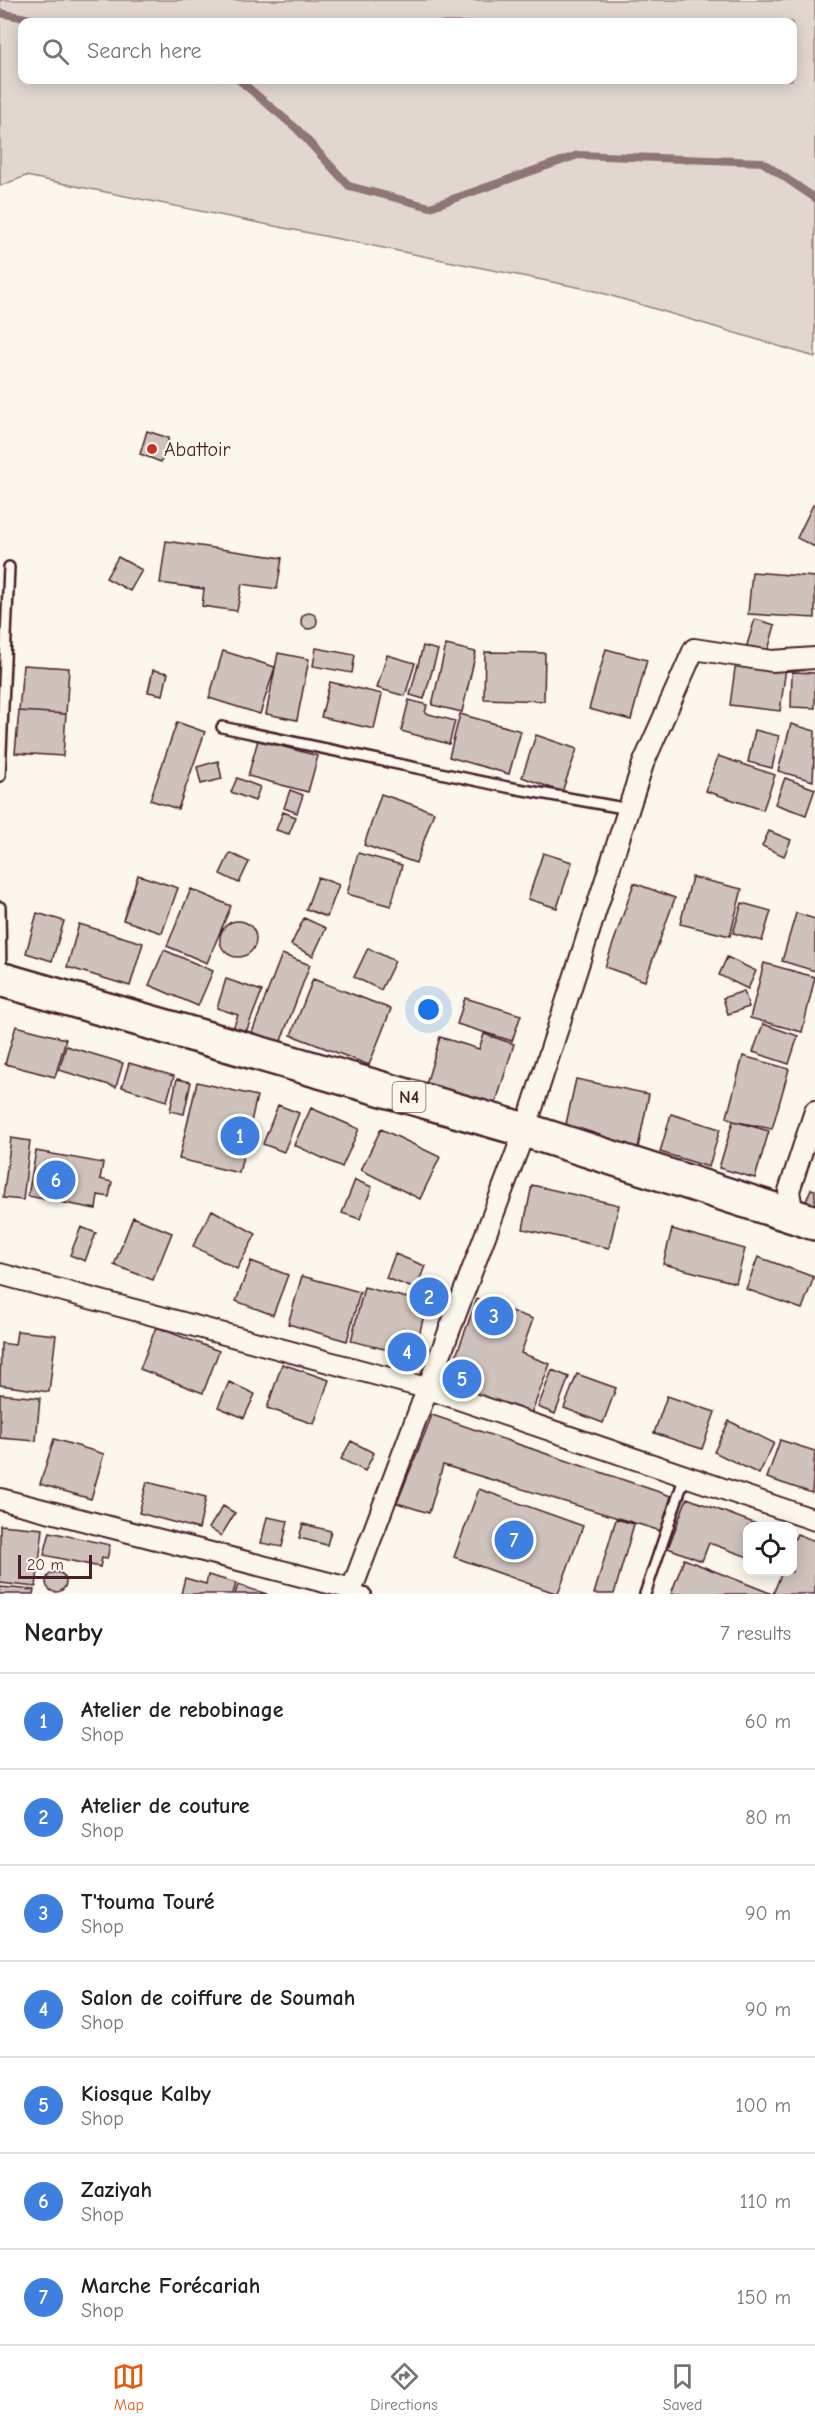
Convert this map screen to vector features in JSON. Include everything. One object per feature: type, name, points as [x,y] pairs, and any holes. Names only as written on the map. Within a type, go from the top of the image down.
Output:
[{"type":"highway","name":"N4","points":[[0,979],[525,1130],[804,1219]]},
{"type":"street","points":[[0,1499],[356,1592],[426,1388],[525,1130],[644,764],[694,649],[772,661],[815,658]]},
{"type":"street","points":[[0,979],[0,991]]},
{"type":"street","points":[[804,1219],[789,1191],[815,1111]]},
{"type":"street","points":[[0,1274],[426,1388],[815,1520]]},
{"type":"lane","points":[[0,776],[9,567]]},
{"type":"lane","points":[[222,727],[507,787],[629,809]]},
{"type":"lane","points":[[0,907],[0,979]]},
{"type":"lane","points":[[645,1594],[685,1476]]},
{"type":"shaded area","points":[[0,0],[815,0],[815,357],[592,290],[26,176],[0,186]]},
{"type":"building","points":[[147,431],[169,438],[161,462],[140,454]]},
{"type":"building","points":[[813,505],[815,506],[815,547],[797,538]]},
{"type":"building","points":[[166,541],[282,558],[277,589],[242,584],[237,611],[202,606],[204,589],[160,583]]},
{"type":"building","points":[[118,557],[142,570],[130,591],[106,578]]},
{"type":"building","points":[[752,572],[815,577],[815,618],[748,614]]},
{"type":"building","points":[[309,613],[315,615],[317,621],[315,627],[309,629],[303,627],[301,621],[303,615]]},
{"type":"building","points":[[755,619],[775,625],[767,654],[746,648]]},
{"type":"building","points":[[446,645],[476,652],[462,712],[432,705]]},
{"type":"building","points":[[423,646],[438,650],[424,699],[410,695]]},
{"type":"building","points":[[316,648],[355,655],[352,673],[313,666]]},
{"type":"building","points":[[606,649],[647,660],[631,720],[589,709]]},
{"type":"building","points":[[223,651],[275,667],[260,714],[209,698]]},
{"type":"building","points":[[485,652],[545,653],[544,701],[484,699]]},
{"type":"building","points":[[278,653],[309,659],[297,720],[266,714]]},
{"type":"building","points":[[387,655],[415,663],[405,696],[377,688]]},
{"type":"building","points":[[736,661],[786,668],[780,711],[730,705]]},
{"type":"building","points":[[23,665],[69,668],[66,714],[19,711]]},
{"type":"building","points":[[153,670],[168,673],[163,695],[148,692]]},
{"type":"building","points":[[792,672],[815,673],[815,708],[791,707]]},
{"type":"building","points":[[330,682],[382,694],[374,729],[321,717]]},
{"type":"building","points":[[409,700],[427,705],[425,713],[455,721],[449,744],[401,731]]},
{"type":"building","points":[[19,711],[66,714],[63,756],[15,753]]},
{"type":"building","points":[[460,714],[521,731],[509,774],[449,757]]},
{"type":"building","points":[[177,722],[205,732],[178,809],[150,800]]},
{"type":"building","points":[[791,724],[815,731],[813,781],[778,771]]},
{"type":"building","points":[[755,730],[779,736],[772,768],[748,762]]},
{"type":"building","points":[[536,735],[577,749],[562,792],[522,777]]},
{"type":"building","points":[[258,740],[318,756],[308,792],[248,776]]},
{"type":"building","points":[[718,756],[775,775],[763,810],[706,791]]},
{"type":"building","points":[[218,761],[222,779],[201,784],[197,767]]},
{"type":"building","points":[[237,778],[260,787],[255,801],[231,792]]},
{"type":"building","points":[[785,778],[815,789],[806,815],[775,804]]},
{"type":"building","points":[[290,790],[303,795],[297,813],[284,808]]},
{"type":"building","points":[[381,794],[434,812],[416,863],[364,845]]},
{"type":"building","points":[[283,812],[296,817],[289,834],[276,830]]},
{"type":"building","points":[[769,831],[791,840],[784,856],[762,846]]},
{"type":"building","points":[[230,853],[249,862],[239,883],[220,874]]},
{"type":"building","points":[[358,853],[402,865],[391,906],[347,894]]},
{"type":"building","points":[[543,853],[572,862],[557,908],[528,899]]},
{"type":"building","points":[[138,875],[178,888],[162,933],[123,920]]},
{"type":"building","points":[[318,877],[339,885],[327,917],[306,909]]},
{"type":"building","points":[[692,877],[742,889],[730,936],[680,924]]},
{"type":"building","points":[[634,883],[675,898],[645,981],[605,967]]},
{"type":"building","points":[[191,889],[231,906],[207,963],[167,946]]},
{"type":"building","points":[[742,903],[771,911],[762,941],[733,933]]},
{"type":"building","points":[[37,913],[64,921],[52,961],[26,953]]},
{"type":"building","points":[[796,913],[815,919],[815,971],[782,961]]},
{"type":"building","points":[[304,918],[326,928],[313,956],[291,945]]},
{"type":"building","points":[[238,921],[251,926],[256,939],[251,952],[238,957],[225,952],[220,939],[225,926]]},
{"type":"building","points":[[79,924],[143,943],[130,986],[67,967]]},
{"type":"building","points":[[368,948],[395,961],[381,990],[354,977]]},
{"type":"building","points":[[164,950],[213,971],[198,1006],[149,985]]},
{"type":"building","points":[[282,954],[310,965],[279,1046],[251,1035]]},
{"type":"building","points":[[727,957],[756,971],[748,989],[719,975]]},
{"type":"building","points":[[764,963],[815,977],[802,1032],[750,1018]]},
{"type":"building","points":[[226,979],[262,991],[244,1037],[231,1034],[238,1015],[217,1008]]},
{"type":"building","points":[[313,979],[391,1009],[369,1065],[291,1035]]},
{"type":"building","points":[[744,991],[749,1007],[728,1014],[723,998]]},
{"type":"building","points":[[465,998],[521,1015],[512,1041],[457,1024]]},
{"type":"building","points":[[763,1024],[798,1036],[789,1064],[753,1052]]},
{"type":"building","points":[[16,1026],[66,1039],[55,1077],[5,1064]]},
{"type":"building","points":[[484,1034],[514,1044],[494,1109],[425,1088],[440,1037],[479,1049]]},
{"type":"building","points":[[66,1046],[123,1063],[116,1087],[59,1070]]},
{"type":"building","points":[[743,1056],[789,1069],[772,1129],[733,1121],[727,1117]]},
{"type":"building","points":[[129,1063],[174,1076],[167,1101],[122,1087]]},
{"type":"building","points":[[177,1079],[191,1082],[184,1114],[170,1111]]},
{"type":"building","points":[[576,1079],[649,1094],[638,1148],[564,1133]]},
{"type":"building","points":[[197,1082],[257,1096],[239,1173],[179,1159]]},
{"type":"building","points":[[278,1105],[299,1113],[284,1152],[263,1144]]},
{"type":"building","points":[[311,1108],[359,1129],[342,1167],[294,1145]]},
{"type":"building","points":[[671,1114],[720,1129],[709,1167],[660,1152]]},
{"type":"building","points":[[733,1121],[769,1131],[755,1178],[719,1168]]},
{"type":"building","points":[[381,1129],[440,1157],[420,1199],[361,1170]]},
{"type":"building","points":[[11,1138],[30,1141],[23,1200],[3,1198]]},
{"type":"building","points":[[36,1151],[103,1163],[100,1179],[112,1182],[109,1197],[98,1195],[96,1209],[28,1196]]},
{"type":"building","points":[[355,1180],[372,1187],[360,1219],[342,1213]]},
{"type":"building","points":[[532,1185],[619,1205],[609,1248],[523,1229]]},
{"type":"building","points":[[811,1189],[815,1190],[815,1211],[804,1206]]},
{"type":"building","points":[[212,1210],[256,1234],[237,1269],[193,1246]]},
{"type":"building","points":[[133,1217],[172,1233],[153,1280],[114,1265]]},
{"type":"building","points":[[81,1227],[96,1233],[85,1261],[70,1255]]},
{"type":"building","points":[[672,1229],[745,1249],[736,1283],[663,1264]]},
{"type":"building","points":[[395,1254],[425,1266],[416,1289],[386,1278]]},
{"type":"building","points":[[758,1257],[814,1277],[802,1309],[746,1289]]},
{"type":"building","points":[[251,1261],[288,1275],[273,1315],[236,1301]]},
{"type":"building","points":[[302,1276],[360,1292],[347,1341],[288,1324]]},
{"type":"building","points":[[364,1287],[427,1303],[414,1356],[351,1341]]},
{"type":"building","points":[[477,1299],[533,1319],[521,1353],[550,1364],[531,1414],[446,1383]]},
{"type":"building","points":[[156,1327],[219,1351],[203,1393],[140,1369]]},
{"type":"building","points":[[17,1331],[56,1335],[49,1392],[0,1385],[1,1343],[15,1345]]},
{"type":"building","points":[[282,1364],[329,1380],[314,1424],[267,1408]]},
{"type":"building","points":[[552,1370],[569,1377],[555,1414],[538,1407]]},
{"type":"building","points":[[577,1374],[616,1388],[603,1423],[564,1408]]},
{"type":"building","points":[[229,1382],[255,1394],[244,1418],[218,1407]]},
{"type":"building","points":[[0,1394],[40,1398],[36,1441],[0,1438]]},
{"type":"building","points":[[667,1396],[715,1412],[702,1449],[654,1433]]},
{"type":"building","points":[[432,1415],[671,1496],[661,1531],[443,1465],[429,1513],[397,1503]]},
{"type":"building","points":[[729,1421],[774,1443],[759,1474],[714,1452]]},
{"type":"building","points":[[54,1439],[104,1454],[91,1499],[40,1484]]},
{"type":"building","points":[[780,1440],[815,1451],[812,1493],[767,1478]]},
{"type":"building","points":[[351,1441],[374,1453],[365,1471],[341,1459]]},
{"type":"building","points":[[147,1482],[206,1497],[199,1529],[139,1513]]},
{"type":"building","points":[[479,1489],[583,1526],[558,1594],[454,1557]]},
{"type":"building","points":[[687,1498],[751,1522],[743,1522],[743,1555],[709,1543],[702,1561],[668,1548]]},
{"type":"building","points":[[223,1506],[235,1513],[221,1536],[209,1528]]},
{"type":"building","points":[[267,1517],[288,1521],[282,1547],[261,1543]]},
{"type":"building","points":[[616,1519],[634,1524],[614,1594],[594,1594]]},
{"type":"building","points":[[303,1524],[331,1531],[327,1545],[299,1538]]},
{"type":"building","points":[[0,1525],[43,1529],[36,1587],[0,1583]]},
{"type":"building","points":[[50,1532],[110,1545],[107,1559],[102,1558],[100,1567],[44,1555]]},
{"type":"building","points":[[797,1534],[815,1541],[815,1594],[773,1594],[780,1576],[797,1576]]},
{"type":"building","points":[[684,1559],[770,1593],[671,1594]]},
{"type":"building","points":[[56,1572],[63,1575],[66,1582],[63,1589],[56,1592],[49,1589],[46,1582],[49,1575]]},
{"type":"building","points":[[208,1575],[236,1583],[233,1594],[181,1594],[185,1578],[206,1584]]},
{"type":"building","points":[[238,1585],[267,1594],[235,1594]]},
{"type":"building","points":[[0,1587],[34,1590],[33,1594],[0,1594]]},
{"type":"waterway","points":[[0,13],[26,18]]},
{"type":"waterway","points":[[244,84],[297,129],[349,186],[430,207],[578,155],[762,162],[815,198]]},
{"type":"place","name":"Abattoir","points":[[152,449]]},
{"type":"place","name":"Atelier de rebobinage","points":[[240,1136]]},
{"type":"place","name":"Zaziyah","points":[[56,1180]]},
{"type":"place","name":"Atelier de couture","points":[[429,1297]]},
{"type":"place","name":"T'touma Touré","points":[[494,1316]]},
{"type":"place","name":"Salon de coiffure de Soumah","points":[[407,1352]]},
{"type":"place","name":"Kiosque Kalby","points":[[462,1379]]},
{"type":"place","name":"Marche Forécariah","points":[[514,1540]]}]
